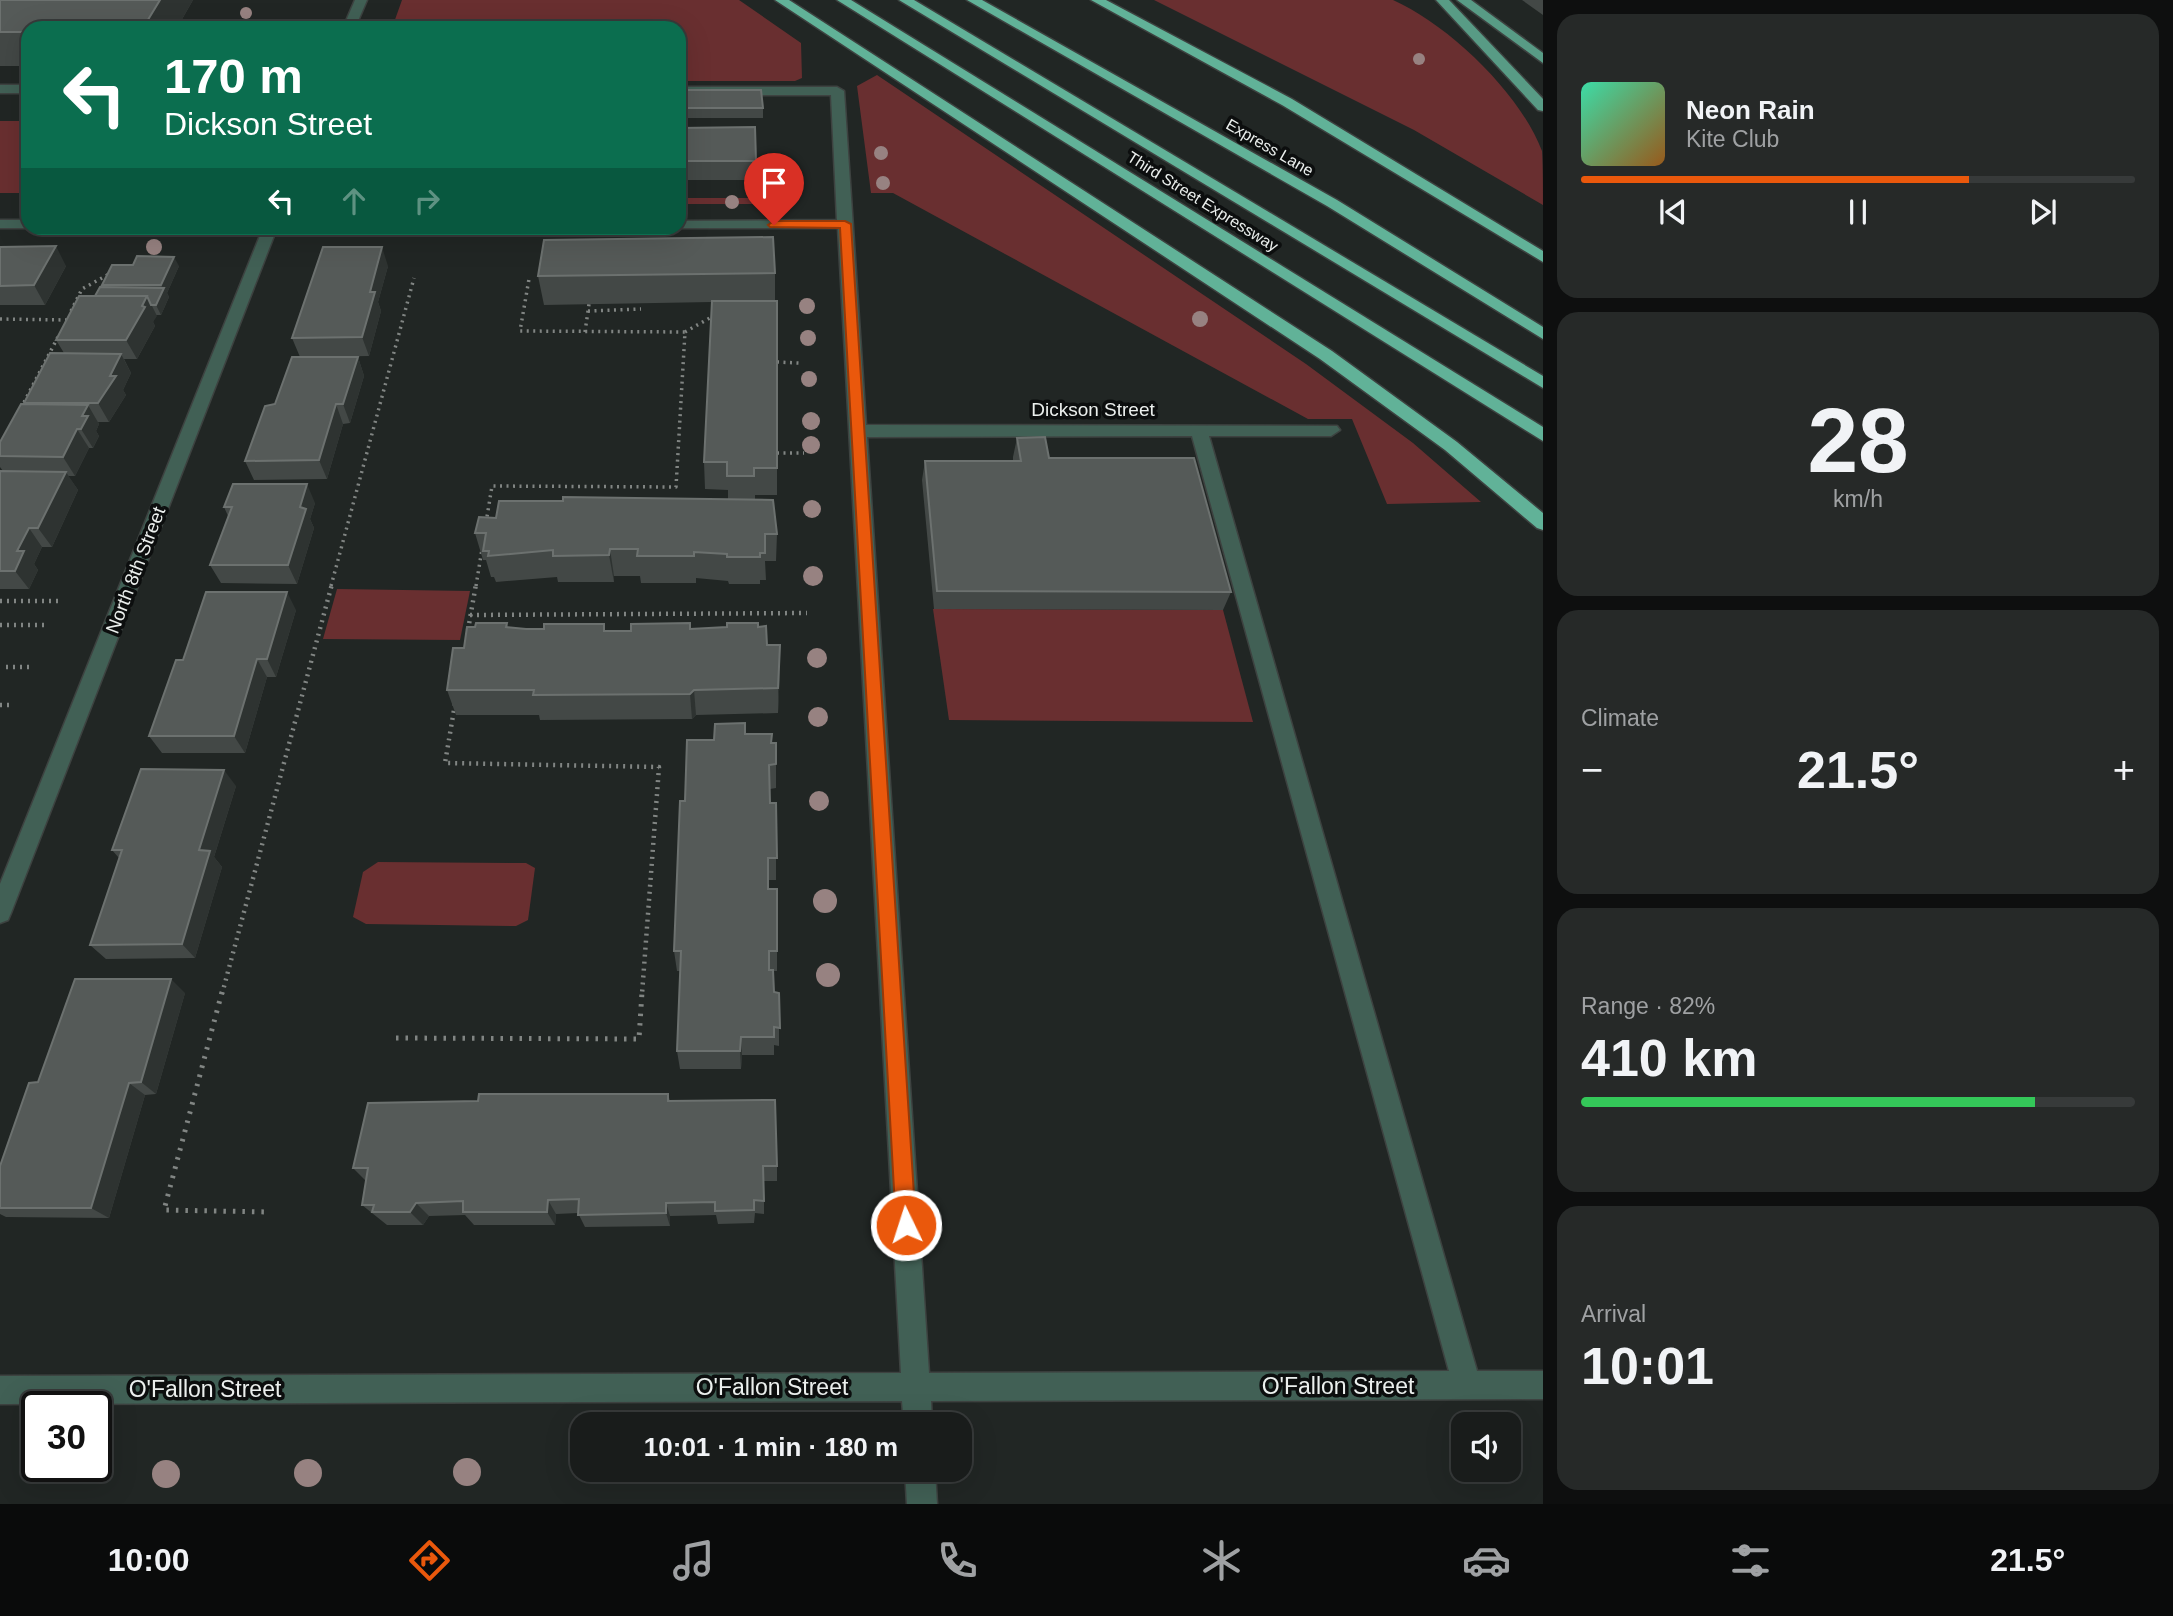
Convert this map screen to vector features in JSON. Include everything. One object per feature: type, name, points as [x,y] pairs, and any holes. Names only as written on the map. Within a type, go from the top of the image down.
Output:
[{"type":"highway","points":[[781,0],[1326,355],[1440,438],[1543,523]]},
{"type":"highway","name":"Third Street Expressway","points":[[843,0],[1247,248],[1543,435]]},
{"type":"highway","points":[[905,0],[1543,383]]},
{"type":"highway","name":"Express Lane","points":[[973,0],[1332,203],[1543,334]]},
{"type":"highway","points":[[1097,0],[1287,102],[1543,257]]},
{"type":"main road","points":[[1463,0],[1543,59]]},
{"type":"main road","points":[[1438,3],[1507,65],[1543,107]]},
{"type":"street","points":[[352,21],[360,0]]},
{"type":"street","points":[[0,89],[21,89]]},
{"type":"street","points":[[686,90],[837,91],[917,1412]]},
{"type":"street","points":[[0,224],[21,224]]},
{"type":"street","points":[[686,225],[845,224]]},
{"type":"street","name":"North 8th Street","points":[[0,913],[267,235]]},
{"type":"street","points":[[1199,430],[1467,1385]]},
{"type":"street","name":"Dickson Street","points":[[856,431],[1331,430]]},
{"type":"street","name":"O'Fallon Street","points":[[0,1390],[1543,1385]]},
{"type":"street","points":[[921,1482],[922,1504]]},
{"type":"path","points":[[18,414],[82,289],[115,272]]},
{"type":"path","points":[[269,1212],[164,1210],[414,278]]},
{"type":"path","points":[[529,279],[520,331],[685,332],[724,310]]},
{"type":"path","points":[[585,332],[589,304]]},
{"type":"path","points":[[589,311],[641,309]]},
{"type":"path","points":[[0,319],[67,320]]},
{"type":"path","points":[[466,642],[492,486],[676,487],[685,332]]},
{"type":"path","points":[[777,362],[799,363]]},
{"type":"path","points":[[777,453],[804,453]]},
{"type":"path","points":[[0,601],[58,601]]},
{"type":"path","points":[[470,615],[807,613]]},
{"type":"path","points":[[0,625],[47,625]]},
{"type":"path","points":[[6,667],[29,667]]},
{"type":"path","points":[[396,1038],[639,1040],[659,767],[445,763],[457,696]]},
{"type":"path","points":[[0,705],[13,705]]},
{"type":"shaded area","points":[[402,0],[739,0],[801,43],[802,78],[795,81],[686,81],[686,21],[394,21]]},
{"type":"shaded area","points":[[1154,0],[1393,0],[1415,11],[1459,43],[1500,84],[1517,106],[1542,151],[1543,205],[1414,130]]},
{"type":"shaded area","points":[[877,75],[1306,364],[1413,443],[1481,502],[1387,504],[1352,419],[1308,419],[893,193],[871,193],[857,86]]},
{"type":"shaded area","points":[[0,121],[21,121],[21,193],[0,193]]},
{"type":"shaded area","points":[[686,198],[789,198],[789,204],[686,204]]},
{"type":"shaded area","points":[[337,589],[470,591],[460,640],[323,639]]},
{"type":"shaded area","points":[[933,609],[1223,610],[1253,722],[949,720]]},
{"type":"shaded area","points":[[378,862],[526,863],[535,868],[528,920],[516,926],[366,924],[353,917],[363,872]]},
{"type":"building","points":[[0,0],[160,0],[147,21],[21,21],[21,32],[0,32]]},
{"type":"building","points":[[686,90],[761,90],[763,108],[686,108]]},
{"type":"building","points":[[755,127],[756,161],[686,161],[686,128]]},
{"type":"building","points":[[773,237],[775,273],[538,276],[544,240]]},
{"type":"building","points":[[56,246],[34,285],[0,286],[0,247]]},
{"type":"building","points":[[323,247],[382,247],[370,292],[375,292],[362,337],[292,338]]},
{"type":"building","points":[[137,256],[174,257],[161,285],[102,285],[112,265],[133,265]]},
{"type":"building","points":[[100,287],[164,288],[156,305],[151,305],[147,296],[95,296]]},
{"type":"building","points":[[79,296],[147,296],[142,306],[145,307],[126,340],[56,340]]},
{"type":"building","points":[[712,301],[777,301],[777,468],[754,468],[754,476],[727,476],[727,462],[704,462]]},
{"type":"building","points":[[50,353],[121,354],[110,376],[116,376],[98,403],[24,403]]},
{"type":"building","points":[[292,357],[358,357],[343,404],[336,404],[319,460],[245,461],[265,406],[275,404]]},
{"type":"building","points":[[21,404],[88,405],[82,416],[88,416],[81,429],[77,429],[63,457],[0,456],[0,442]]},
{"type":"building","points":[[1045,437],[1049,458],[1194,458],[1231,592],[937,591],[925,461],[1021,461],[1017,438]]},
{"type":"building","points":[[0,471],[66,472],[38,528],[29,528],[17,551],[24,551],[15,571],[0,571]]},
{"type":"building","points":[[233,484],[307,484],[300,507],[306,509],[288,565],[210,565],[232,507],[224,507]]},
{"type":"building","points":[[563,497],[773,500],[777,534],[765,534],[765,553],[760,553],[760,557],[727,557],[727,554],[694,552],[694,556],[637,556],[638,549],[610,549],[609,555],[553,556],[553,550],[488,556],[489,551],[483,551],[486,533],[475,533],[479,517],[496,518],[499,501],[563,501]]},
{"type":"building","points":[[206,592],[287,592],[267,659],[257,659],[234,736],[149,736],[176,660],[183,660]]},
{"type":"building","points":[[476,623],[507,623],[506,627],[526,629],[544,629],[544,624],[604,624],[604,631],[631,631],[631,624],[690,623],[690,629],[727,627],[727,623],[758,623],[758,627],[766,626],[767,645],[780,645],[778,688],[694,690],[690,694],[533,695],[534,690],[447,690],[453,648],[464,648],[467,627],[475,627]]},
{"type":"building","points":[[745,723],[745,734],[772,734],[771,743],[776,743],[776,764],[769,765],[770,803],[776,803],[777,858],[768,858],[768,889],[777,889],[777,951],[769,951],[769,970],[773,970],[774,992],[779,993],[780,1028],[774,1027],[774,1037],[741,1037],[740,1051],[677,1051],[681,951],[674,951],[680,801],[685,801],[687,740],[714,740],[715,724]]},
{"type":"building","points":[[141,769],[224,770],[199,850],[210,851],[182,944],[90,945],[122,850],[112,850]]},
{"type":"building","points":[[75,979],[171,979],[141,1082],[129,1083],[91,1208],[0,1208],[0,1166],[29,1083],[38,1082]]},
{"type":"building","points":[[479,1094],[668,1094],[668,1101],[775,1100],[777,1166],[763,1166],[764,1201],[754,1200],[754,1210],[715,1211],[715,1202],[666,1203],[666,1213],[578,1215],[579,1199],[548,1200],[547,1212],[463,1212],[463,1201],[416,1203],[410,1212],[372,1212],[374,1205],[362,1205],[368,1168],[353,1168],[368,1103],[478,1101]]},
{"type":"route","points":[[774,225],[845,224],[906,1225]]}]
